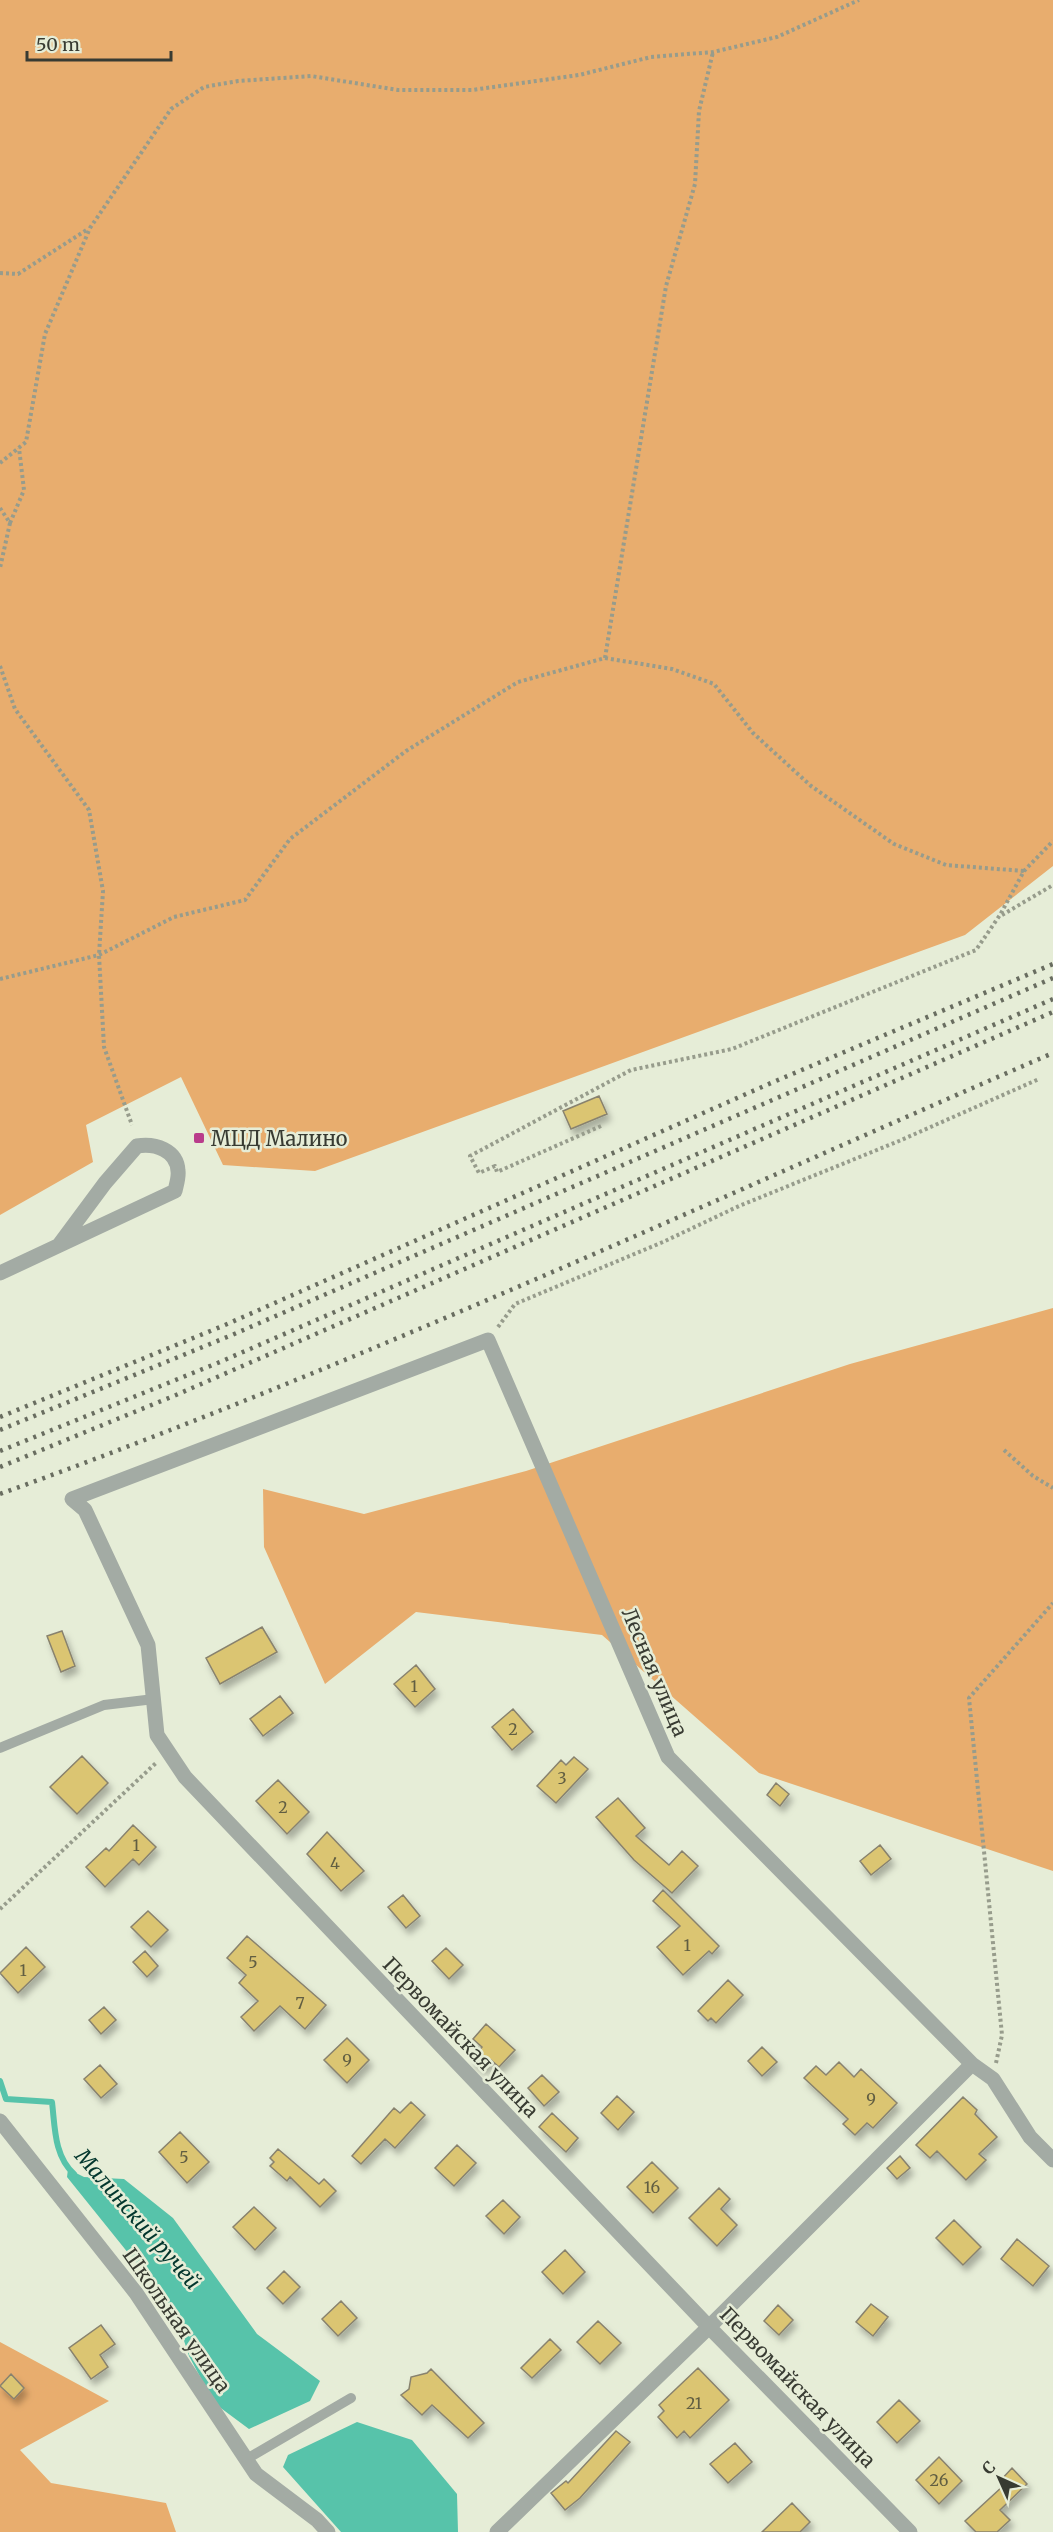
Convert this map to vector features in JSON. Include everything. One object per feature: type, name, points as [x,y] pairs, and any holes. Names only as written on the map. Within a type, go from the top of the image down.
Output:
[{"type":"street","points":[[0,1273],[175,1191],[179,1170],[169,1153],[163,1147],[150,1143],[137,1146],[105,1183],[59,1245]]},
{"type":"street","name":"Первомайская улица","points":[[488,1340],[72,1499],[86,1510],[148,1645],[157,1735],[184,1777],[709,2327],[910,2532]]},
{"type":"street","name":"Лесная улица","points":[[488,1340],[668,1757],[972,2064],[993,2079]]},
{"type":"street","points":[[502,2531],[972,2064]]},
{"type":"street","points":[[993,2079],[1030,2137],[1053,2160]]},
{"type":"street","name":"Школьная улица","points":[[0,2121],[136,2293],[256,2474],[317,2520],[328,2532]]},
{"type":"lane","points":[[0,1748],[104,1705],[154,1699]]},
{"type":"lane","points":[[245,2460],[351,2398]]},
{"type":"path","points":[[0,463],[26,442],[45,334],[90,228],[171,110],[204,87],[238,81],[311,76],[398,90],[472,90],[579,75],[651,57],[713,52],[777,37],[859,0]]},
{"type":"path","points":[[605,658],[666,286],[694,184],[699,111],[713,52]]},
{"type":"path","points":[[0,273],[18,274],[90,228]]},
{"type":"path","points":[[0,568],[10,523],[24,490],[19,447]]},
{"type":"path","points":[[0,508],[10,523]]},
{"type":"path","points":[[0,979],[99,955],[174,917],[244,900],[290,839],[406,751],[518,682],[605,658],[672,669],[714,684],[753,733],[811,786],[894,844],[946,865],[1024,871]]},
{"type":"path","points":[[0,666],[15,709],[89,810],[102,891],[99,955],[104,1047],[132,1125]]},
{"type":"path","points":[[601,1126],[497,1172],[495,1166],[479,1173],[470,1156],[632,1070],[732,1049],[976,950],[1000,915],[1024,871],[1053,841]]},
{"type":"path","points":[[1000,915],[1053,885]]},
{"type":"path","points":[[488,1340],[515,1304],[1039,1079]]},
{"type":"path","points":[[1004,1450],[1033,1476],[1053,1488]]},
{"type":"path","points":[[993,2079],[1002,2035],[969,1698],[1053,1603]]},
{"type":"path","points":[[0,1909],[168,1752]]},
{"type":"shaded area","points":[[0,0],[1053,0],[1053,866],[965,935],[315,1171],[223,1165],[181,1077],[86,1125],[93,1162],[0,1215]]},
{"type":"shaded area","points":[[1053,1308],[1053,1871],[759,1773],[602,1635],[416,1612],[325,1684],[264,1547],[263,1489],[364,1514],[526,1471],[850,1364]]},
{"type":"shaded area","points":[[0,2342],[109,2401],[20,2450],[51,2483],[166,2503],[176,2532],[0,2532]]},
{"type":"water","points":[[68,2169],[84,2177],[124,2179],[173,2218],[257,2334],[320,2381],[310,2401],[249,2429],[214,2403],[189,2356],[174,2310],[67,2177]]},
{"type":"water","points":[[357,2422],[412,2440],[457,2494],[458,2532],[341,2532],[283,2467],[288,2455]]},
{"type":"building","points":[[599,1096],[607,1114],[571,1129],[563,1111]]},
{"type":"building","points":[[262,1627],[277,1652],[220,1684],[206,1658]]},
{"type":"building","points":[[62,1631],[75,1666],[61,1672],[47,1636]]},
{"type":"building","points":[[416,1665],[435,1689],[415,1707],[394,1684]]},
{"type":"building","points":[[280,1696],[293,1713],[263,1736],[250,1719]]},
{"type":"building","points":[[513,1709],[533,1732],[512,1750],[492,1727]]},
{"type":"building","points":[[82,1756],[108,1783],[77,1814],[50,1787]]},
{"type":"building","points":[[574,1757],[588,1769],[556,1803],[537,1786],[561,1760],[566,1765]]},
{"type":"building","points":[[278,1780],[309,1812],[287,1834],[256,1801]]},
{"type":"building","points":[[776,1783],[789,1794],[780,1806],[767,1795]]},
{"type":"building","points":[[618,1798],[645,1828],[636,1836],[669,1865],[682,1851],[698,1866],[672,1893],[634,1860],[596,1817]]},
{"type":"building","points":[[133,1825],[156,1847],[139,1865],[133,1859],[105,1887],[86,1867],[106,1848],[109,1851]]},
{"type":"building","points":[[327,1832],[364,1871],[341,1891],[307,1854]]},
{"type":"building","points":[[880,1845],[891,1859],[871,1875],[860,1861]]},
{"type":"building","points":[[663,1890],[719,1946],[712,1954],[709,1951],[683,1975],[657,1947],[680,1926],[653,1901]]},
{"type":"building","points":[[403,1895],[420,1916],[406,1928],[388,1907]]},
{"type":"building","points":[[148,1911],[168,1930],[151,1947],[131,1927]]},
{"type":"building","points":[[247,1936],[326,2005],[305,2029],[280,2006],[254,2031],[241,2017],[258,2001],[239,1983],[246,1975],[227,1958]]},
{"type":"building","points":[[26,1947],[45,1967],[18,1993],[0,1973]]},
{"type":"building","points":[[446,1948],[463,1965],[449,1979],[432,1961]]},
{"type":"building","points":[[145,1951],[158,1966],[147,1977],[133,1962]]},
{"type":"building","points":[[728,1980],[743,1995],[716,2023],[711,2018],[708,2021],[698,2011]]},
{"type":"building","points":[[104,2007],[116,2020],[101,2034],[89,2020]]},
{"type":"building","points":[[486,2024],[515,2050],[499,2067],[491,2060],[483,2069],[471,2059],[482,2047],[473,2039]]},
{"type":"building","points":[[347,2038],[369,2060],[347,2083],[324,2060]]},
{"type":"building","points":[[762,2047],[777,2062],[762,2076],[748,2061]]},
{"type":"building","points":[[839,2062],[854,2077],[861,2069],[897,2103],[873,2128],[867,2123],[855,2135],[843,2124],[848,2119],[804,2078],[816,2066],[826,2075]]},
{"type":"building","points":[[100,2065],[117,2084],[101,2098],[84,2079]]},
{"type":"building","points":[[542,2075],[559,2092],[544,2106],[528,2088]]},
{"type":"building","points":[[617,2096],[634,2112],[618,2130],[601,2113]]},
{"type":"building","points":[[963,2097],[977,2110],[975,2114],[997,2137],[979,2154],[986,2160],[966,2180],[937,2151],[930,2158],[916,2145]]},
{"type":"building","points":[[411,2102],[425,2115],[395,2148],[385,2139],[361,2164],[352,2156],[394,2108],[400,2113]]},
{"type":"building","points":[[552,2113],[578,2138],[566,2152],[539,2127]]},
{"type":"building","points":[[180,2132],[209,2162],[187,2183],[159,2152]]},
{"type":"building","points":[[457,2145],[476,2163],[454,2186],[435,2168]]},
{"type":"building","points":[[278,2149],[319,2184],[324,2179],[336,2191],[320,2207],[290,2177],[287,2181],[270,2166],[274,2162],[270,2158]]},
{"type":"building","points":[[900,2156],[910,2168],[897,2179],[887,2168]]},
{"type":"building","points":[[652,2162],[678,2188],[653,2213],[627,2187]]},
{"type":"building","points":[[719,2188],[730,2199],[721,2209],[737,2225],[717,2246],[689,2218]]},
{"type":"building","points":[[503,2200],[520,2217],[504,2234],[486,2216]]},
{"type":"building","points":[[254,2207],[276,2228],[255,2250],[233,2227]]},
{"type":"building","points":[[954,2220],[981,2247],[963,2265],[936,2238]]},
{"type":"building","points":[[1017,2239],[1049,2266],[1033,2286],[1001,2259]]},
{"type":"building","points":[[565,2250],[585,2272],[563,2294],[542,2272]]},
{"type":"building","points":[[284,2271],[300,2287],[283,2304],[267,2288]]},
{"type":"building","points":[[341,2301],[357,2318],[338,2336],[322,2319]]},
{"type":"building","points":[[871,2304],[888,2317],[873,2336],[856,2322]]},
{"type":"building","points":[[778,2305],[793,2320],[779,2335],[764,2321]]},
{"type":"building","points":[[598,2321],[621,2343],[600,2364],[577,2342]]},
{"type":"building","points":[[101,2325],[115,2344],[100,2355],[108,2367],[91,2379],[69,2348]]},
{"type":"building","points":[[550,2339],[561,2350],[532,2378],[521,2368]]},
{"type":"building","points":[[698,2368],[729,2400],[690,2438],[684,2431],[677,2438],[658,2417],[664,2411],[659,2405]]},
{"type":"building","points":[[431,2369],[484,2423],[468,2438],[432,2405],[422,2415],[401,2395],[409,2389],[411,2377],[427,2373]]},
{"type":"building","points":[[11,2374],[24,2388],[14,2399],[0,2386]]},
{"type":"building","points":[[899,2400],[920,2421],[897,2443],[877,2422]]},
{"type":"building","points":[[616,2431],[630,2442],[580,2498],[565,2510],[551,2493],[566,2481],[568,2483]]},
{"type":"building","points":[[735,2443],[752,2462],[728,2483],[710,2464]]},
{"type":"building","points":[[939,2457],[962,2481],[939,2504],[916,2480]]},
{"type":"building","points":[[1012,2468],[1027,2484],[1000,2510],[1010,2520],[997,2532],[976,2532],[965,2521],[1003,2486],[999,2482]]},
{"type":"building","points":[[792,2503],[810,2522],[800,2532],[762,2532]]},
{"type":"waterway","name":"Малинский ручей","points":[[0,2081],[6,2099],[52,2102],[59,2150],[67,2167],[74,2174]]},
{"type":"railway","points":[[0,1417],[225,1325],[771,1083],[1053,964]]},
{"type":"railway","points":[[0,1430],[232,1335],[1053,978]]},
{"type":"railway","points":[[0,1451],[220,1362],[1053,999]]},
{"type":"railway","points":[[0,1467],[176,1395],[1053,1012]]},
{"type":"railway","points":[[0,1494],[134,1444],[398,1338],[1053,1053]]},
{"type":"place","name":"МЦД Малино","points":[[199,1138]]}]
